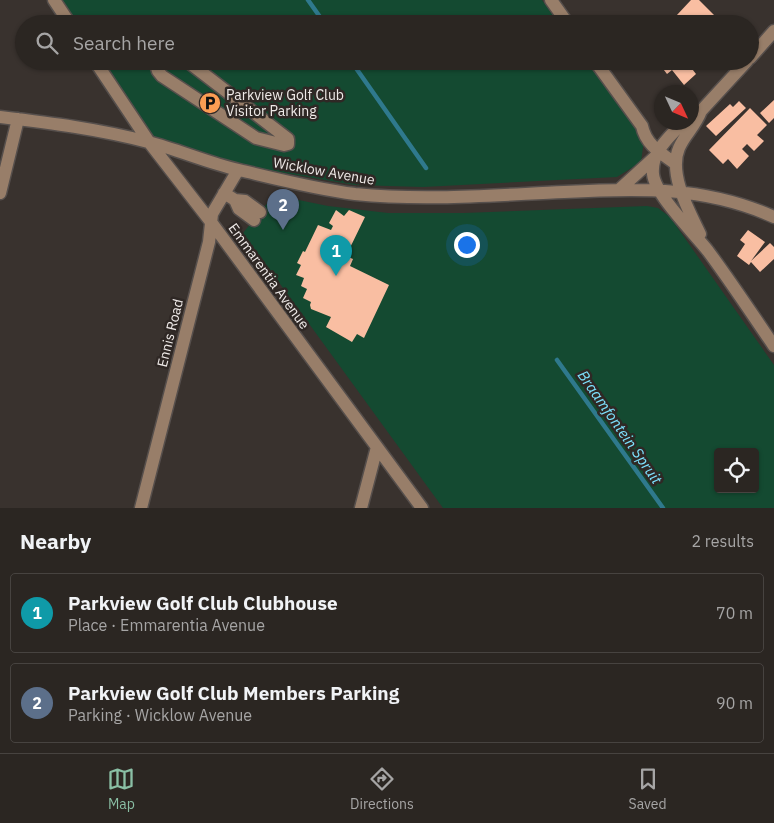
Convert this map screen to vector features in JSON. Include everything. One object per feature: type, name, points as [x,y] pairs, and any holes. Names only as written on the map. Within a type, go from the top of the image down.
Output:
[{"type":"street","points":[[54,0],[64,15]]},
{"type":"street","points":[[551,0],[562,15]]},
{"type":"street","points":[[759,48],[774,32]]},
{"type":"street","name":"Emmarentia Avenue","points":[[101,70],[150,142],[422,508]]},
{"type":"street","points":[[158,70],[162,76],[255,142],[288,144],[288,139],[199,70]]},
{"type":"street","points":[[602,70],[642,126],[644,135],[658,151],[676,160]]},
{"type":"street","points":[[699,109],[738,70]]},
{"type":"street","name":"Wicklow Avenue","points":[[0,117],[102,131],[150,142],[238,170],[312,187],[382,196],[419,198],[620,189],[680,191],[738,203],[774,217]]},
{"type":"street","points":[[0,193],[18,119]]},
{"type":"street","points":[[620,189],[676,130]]},
{"type":"street","points":[[692,130],[679,147],[676,160],[680,191],[708,252]]},
{"type":"street","points":[[658,151],[653,175],[658,190],[708,252],[774,346]]},
{"type":"street","name":"Ennis Road","points":[[141,508],[209,242],[212,214],[230,197],[238,170]]},
{"type":"street","points":[[230,197],[245,201],[257,216]]},
{"type":"street","points":[[361,508],[377,447]]},
{"type":"green space","points":[[48,0],[542,0],[553,15],[59,15]]},
{"type":"green space","points":[[98,70],[593,70],[644,140],[641,162],[617,177],[423,187],[355,185],[249,167],[149,142]]},
{"type":"green space","points":[[274,195],[328,206],[388,213],[464,213],[647,206],[658,208],[670,217],[774,365],[774,508],[443,508],[243,233]]},
{"type":"building","points":[[691,0],[699,0],[714,15],[677,15]]},
{"type":"building","points":[[664,70],[672,70],[667,74]]},
{"type":"building","points":[[672,70],[693,70],[696,74],[684,85]]},
{"type":"building","points":[[774,100],[774,118],[769,123],[760,113]]},
{"type":"building","points":[[739,101],[746,108],[716,136],[706,126],[730,104],[733,107]]},
{"type":"building","points":[[750,108],[767,125],[757,135],[764,141],[754,151],[747,144],[742,149],[749,156],[737,169],[728,159],[723,164],[709,150]]},
{"type":"building","points":[[336,210],[344,216],[349,210],[365,217],[346,256],[353,259],[350,266],[389,285],[364,338],[357,334],[352,342],[326,327],[331,317],[311,309],[311,302],[303,298],[307,289],[301,286],[304,278],[296,275],[301,265],[297,263],[303,251],[305,252],[318,225],[331,230],[333,226],[329,223]]},
{"type":"building","points":[[748,230],[765,242],[751,261],[770,243],[774,247],[774,259],[760,272],[751,262],[749,265],[737,256],[745,244],[740,240]]},
{"type":"waterway","name":"Braamfontein Spruit","points":[[308,0],[319,15]]},
{"type":"waterway","name":"Braamfontein Spruit","points":[[357,70],[426,168]]},
{"type":"waterway","name":"Braamfontein Spruit","points":[[557,360],[663,508]]},
{"type":"place","name":"Parkview Golf Club Visitor Parking","points":[[210,103]]},
{"type":"place","name":"Parkview Golf Club Members Parking","points":[[283,230]]},
{"type":"place","name":"Parkview Golf Club Clubhouse","points":[[336,276]]}]
